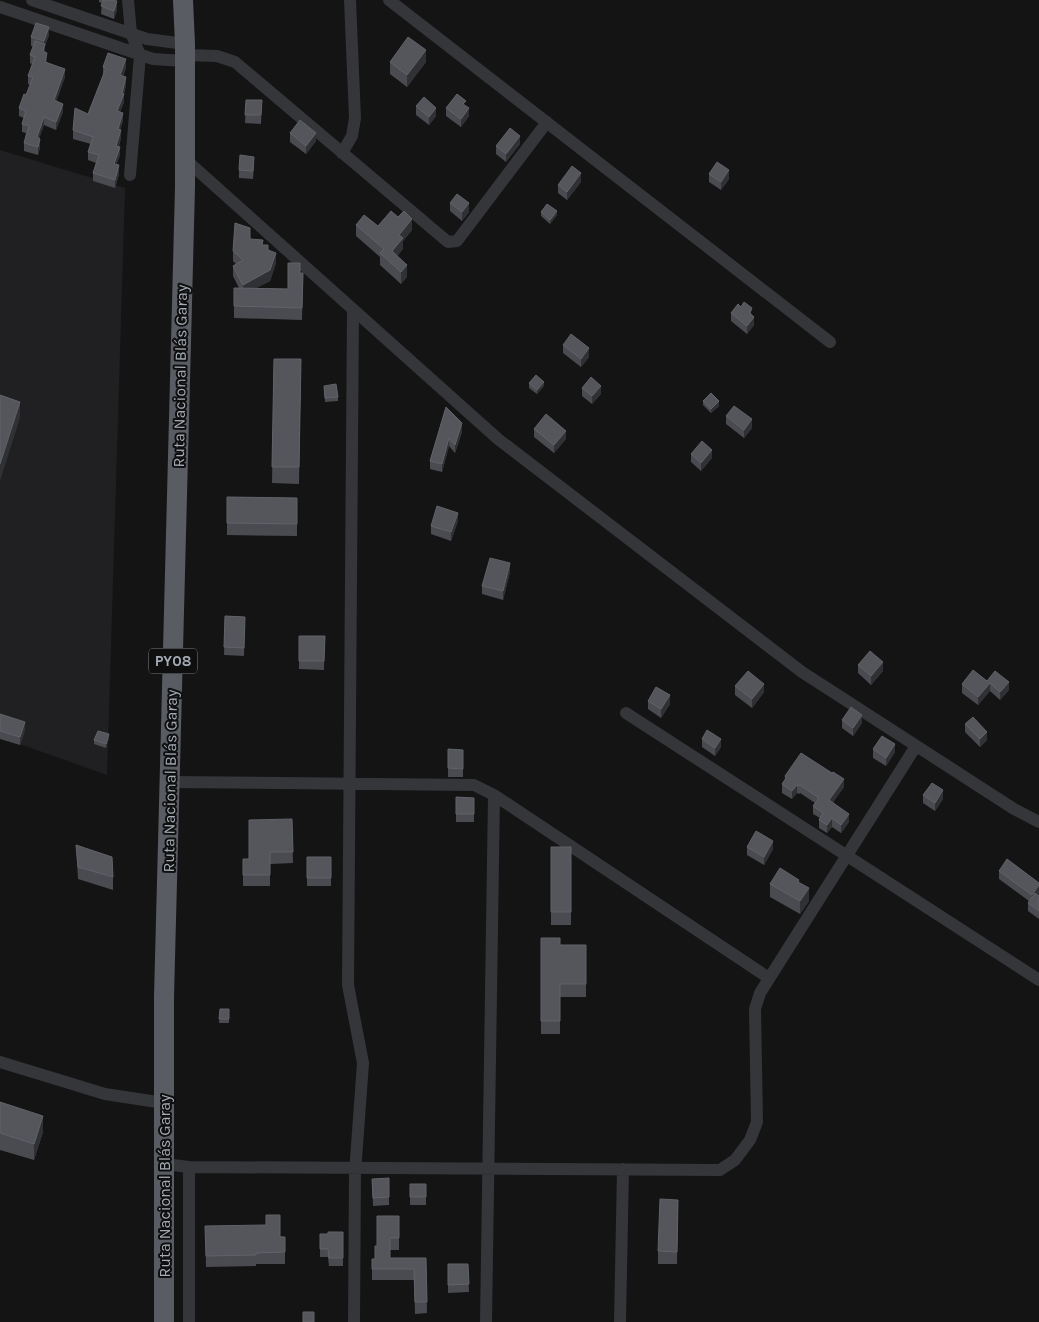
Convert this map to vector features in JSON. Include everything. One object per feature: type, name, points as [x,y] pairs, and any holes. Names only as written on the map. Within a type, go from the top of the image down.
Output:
[{"type":"highway","name":"Ruta Nacional Blás Garay","points":[[164,1322],[164,997],[185,159],[185,53],[182,0]]},
{"type":"street","points":[[32,0],[185,53],[217,56],[235,62],[448,242],[457,242],[547,122]]},
{"type":"street","points":[[128,0],[131,33],[140,55],[130,175]]},
{"type":"street","points":[[342,153],[352,136],[355,118],[350,0]]},
{"type":"street","points":[[389,0],[830,342]]},
{"type":"street","points":[[0,7],[153,59],[185,53]]},
{"type":"street","points":[[185,159],[506,445],[802,672],[1014,809],[1039,822]]},
{"type":"street","points":[[354,310],[348,985],[363,1063],[356,1167],[354,1322]]},
{"type":"street","points":[[626,713],[1039,980]]},
{"type":"street","points":[[164,1164],[189,1167],[488,1167],[720,1170],[735,1160],[750,1140],[757,1122],[755,1009],[760,994],[916,746]]},
{"type":"street","points":[[170,782],[474,785],[494,795],[769,978]]},
{"type":"street","points":[[486,1322],[494,795]]},
{"type":"street","points":[[0,1062],[106,1094],[164,1103]]},
{"type":"street","points":[[189,1167],[189,1322]]},
{"type":"street","points":[[620,1322],[623,1169]]},
{"type":"shaded area","points":[[0,150],[125,188],[107,775],[0,737]]},
{"type":"building","points":[[103,0],[117,1],[114,11],[101,6]]},
{"type":"building","points":[[36,23],[49,27],[44,41],[31,37]]},
{"type":"building","points":[[408,37],[426,50],[407,75],[390,62]]},
{"type":"building","points":[[35,41],[45,44],[43,51],[47,53],[45,62],[65,69],[54,100],[63,104],[56,122],[44,117],[37,137],[40,139],[38,147],[24,143],[29,126],[22,124],[26,111],[19,108],[33,77],[28,76],[35,57],[30,55]]},
{"type":"building","points":[[108,53],[126,59],[120,75],[126,77],[122,93],[124,94],[117,111],[123,113],[118,129],[121,130],[116,146],[120,147],[114,164],[119,165],[115,180],[93,173],[99,155],[88,152],[93,137],[73,130],[75,108],[88,114],[106,68],[103,67]]},
{"type":"building","points":[[457,94],[466,101],[463,104],[469,108],[461,119],[446,108]]},
{"type":"building","points":[[424,97],[436,108],[429,117],[416,106]]},
{"type":"building","points":[[246,100],[262,100],[261,115],[245,115]]},
{"type":"building","points":[[300,120],[316,133],[306,146],[290,133]]},
{"type":"building","points":[[510,128],[520,136],[506,154],[496,146]]},
{"type":"building","points":[[240,155],[254,157],[253,171],[239,170]]},
{"type":"building","points":[[717,162],[729,170],[721,182],[709,174]]},
{"type":"building","points":[[572,166],[581,173],[567,192],[558,185]]},
{"type":"building","points":[[457,194],[469,203],[462,212],[450,203]]},
{"type":"building","points":[[547,204],[557,211],[550,220],[541,212]]},
{"type":"building","points":[[391,211],[398,217],[404,211],[412,219],[399,235],[403,238],[392,251],[407,265],[401,272],[380,253],[384,249],[356,225],[364,215],[378,226]]},
{"type":"building","points":[[235,223],[250,228],[250,239],[263,240],[262,245],[268,245],[268,250],[276,253],[270,270],[243,285],[233,266],[243,260],[233,251]]},
{"type":"building","points":[[288,263],[300,263],[300,273],[303,273],[302,308],[234,306],[234,288],[288,289]]},
{"type":"building","points":[[744,302],[752,308],[750,313],[754,317],[747,326],[731,313],[738,304],[741,307]]},
{"type":"building","points":[[571,334],[589,348],[581,359],[563,345]]},
{"type":"building","points":[[274,359],[301,359],[299,467],[272,467]]},
{"type":"building","points":[[536,375],[544,382],[537,390],[529,383]]},
{"type":"building","points":[[591,377],[601,386],[592,396],[582,388]]},
{"type":"building","points":[[336,384],[338,397],[325,398],[324,386]]},
{"type":"building","points":[[711,393],[719,401],[711,409],[703,401]]},
{"type":"building","points":[[0,395],[20,402],[0,464]]},
{"type":"building","points":[[734,406],[752,419],[744,430],[726,416]]},
{"type":"building","points":[[446,407],[462,423],[455,445],[449,438],[442,464],[430,461]]},
{"type":"building","points":[[546,414],[566,431],[554,445],[534,429]]},
{"type":"building","points":[[702,441],[712,450],[701,463],[691,454]]},
{"type":"building","points":[[227,497],[297,498],[297,524],[227,523]]},
{"type":"building","points":[[437,506],[458,513],[451,532],[431,526]]},
{"type":"building","points":[[490,558],[510,563],[503,591],[482,586]]},
{"type":"building","points":[[225,616],[245,617],[244,648],[224,647]]},
{"type":"building","points":[[299,636],[325,636],[324,661],[299,661]]},
{"type":"building","points":[[870,651],[883,662],[871,676],[858,665]]},
{"type":"building","points":[[973,670],[987,681],[995,671],[1009,682],[1000,692],[990,683],[978,697],[962,684]]},
{"type":"building","points":[[748,671],[764,684],[752,699],[735,686]]},
{"type":"building","points":[[656,687],[670,695],[661,709],[648,701]]},
{"type":"building","points":[[851,707],[862,715],[853,728],[842,720]]},
{"type":"building","points":[[0,714],[25,722],[20,737],[0,731]]},
{"type":"building","points":[[973,717],[987,732],[980,739],[965,724]]},
{"type":"building","points":[[707,730],[721,739],[715,748],[702,739]]},
{"type":"building","points":[[98,731],[109,734],[106,744],[94,740]]},
{"type":"building","points":[[882,736],[895,744],[886,758],[873,749]]},
{"type":"building","points":[[448,749],[463,750],[463,769],[448,768]]},
{"type":"building","points":[[801,753],[844,779],[829,800],[849,814],[841,825],[832,818],[827,825],[819,820],[823,813],[813,806],[819,798],[800,785],[797,785],[792,791],[782,784],[786,778],[785,776]]},
{"type":"building","points":[[932,783],[943,790],[935,803],[923,795]]},
{"type":"building","points":[[456,797],[474,798],[474,814],[456,814]]},
{"type":"building","points":[[292,819],[293,852],[270,852],[270,875],[243,875],[243,859],[249,859],[249,820]]},
{"type":"building","points":[[756,831],[773,841],[764,857],[747,847]]},
{"type":"building","points":[[76,845],[112,857],[113,877],[78,867]]},
{"type":"building","points":[[551,847],[571,847],[571,912],[551,912]]},
{"type":"building","points":[[307,857],[331,857],[331,878],[307,878]]},
{"type":"building","points":[[1007,859],[1039,883],[1032,895],[999,871]]},
{"type":"building","points":[[780,868],[809,888],[800,901],[770,884]]},
{"type":"building","points":[[1035,893],[1039,896],[1039,911],[1028,903]]},
{"type":"building","points":[[541,938],[560,938],[560,945],[586,945],[586,984],[560,984],[560,1021],[541,1021]]},
{"type":"building","points":[[220,1009],[229,1009],[229,1019],[219,1019]]},
{"type":"building","points":[[0,1102],[43,1116],[34,1144],[0,1133]]},
{"type":"building","points":[[389,1178],[389,1197],[373,1198],[372,1179]]},
{"type":"building","points":[[410,1184],[426,1184],[426,1197],[410,1197]]},
{"type":"building","points":[[660,1199],[678,1200],[677,1252],[658,1251]]},
{"type":"building","points":[[266,1215],[280,1215],[280,1237],[285,1237],[285,1252],[256,1253],[256,1255],[206,1256],[205,1226],[266,1225]]},
{"type":"building","points":[[377,1216],[399,1216],[399,1238],[390,1238],[390,1258],[426,1258],[427,1302],[415,1302],[414,1269],[372,1269],[372,1259],[375,1259],[375,1246],[377,1246]]},
{"type":"building","points":[[328,1232],[343,1232],[343,1258],[329,1258],[328,1249],[320,1249],[320,1234],[328,1234]]},
{"type":"building","points":[[448,1264],[468,1264],[469,1284],[448,1285]]},
{"type":"building","points":[[303,1312],[314,1312],[314,1322],[303,1322]]}]
